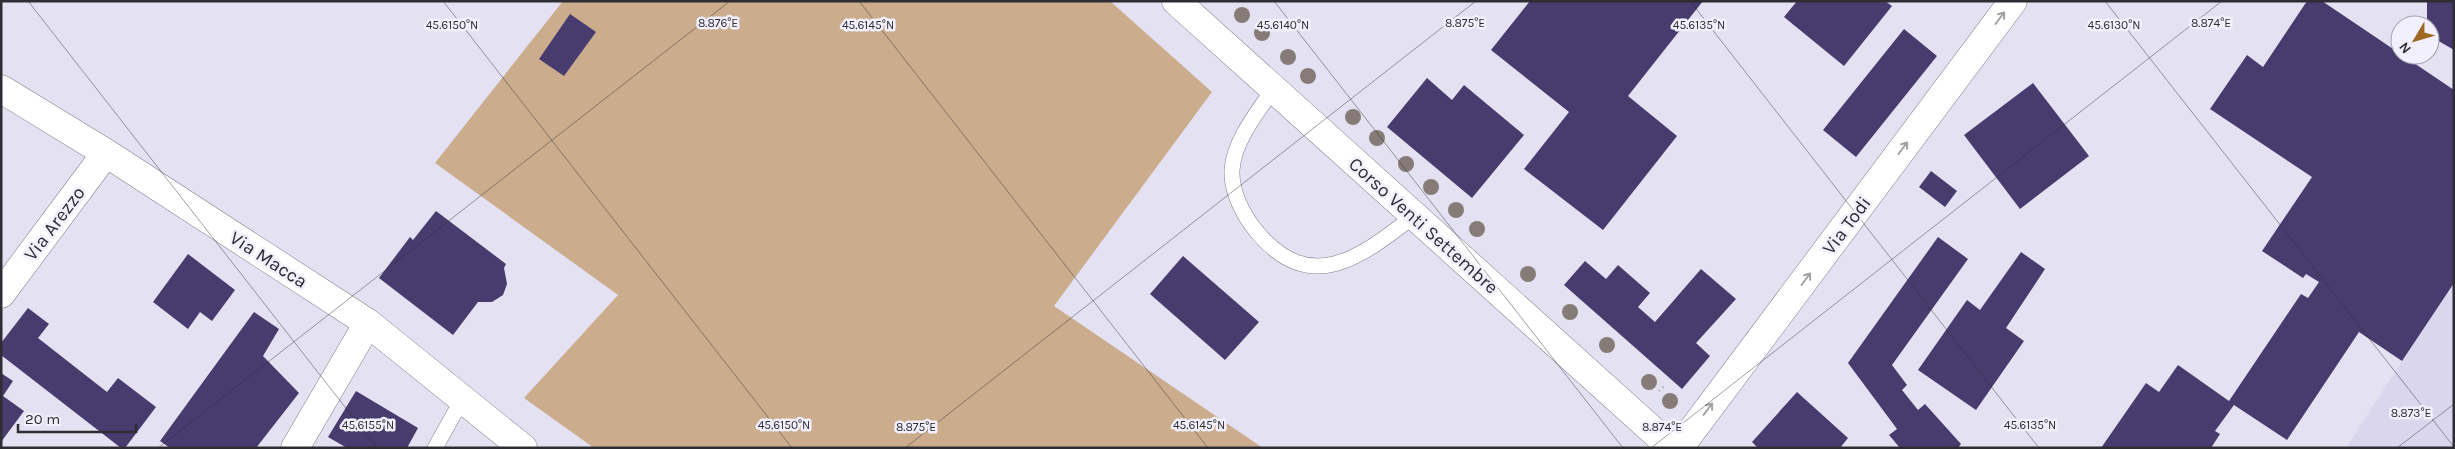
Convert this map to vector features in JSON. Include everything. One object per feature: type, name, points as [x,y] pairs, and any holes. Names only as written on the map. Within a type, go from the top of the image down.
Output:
[{"type":"street","name":"Corso Venti Settembre","points":[[1176,1],[1672,448]]},
{"type":"street","name":"Via Todi","points":[[1679,448],[2013,1]]},
{"type":"street","name":"Via Macca","points":[[1,89],[106,153],[368,323],[523,448]]},
{"type":"street","name":"Via Arezzo","points":[[1,294],[106,153]]},
{"type":"street","points":[[295,448],[368,323]]},
{"type":"lane","points":[[1273,89],[1245,133],[1237,150],[1232,168],[1234,187],[1240,204],[1250,222],[1263,238],[1288,258],[1316,266],[1329,265],[1345,262],[1372,248],[1414,216]]},
{"type":"lane","points":[[435,448],[463,398]]},
{"type":"shaded area","points":[[563,1],[1110,1],[1212,92],[1054,306],[1263,448],[594,448],[524,398],[618,295],[435,163]]},
{"type":"shaded area","points":[[2454,283],[2454,448],[2346,448],[2402,361]]},
{"type":"building","points":[[1530,1],[1703,1],[1628,96],[1677,136],[1603,230],[1524,169],[1569,112],[1491,50]]},
{"type":"building","points":[[1797,1],[1885,1],[1892,6],[1844,66],[1784,17]]},
{"type":"building","points":[[2307,1],[2322,1],[2390,47],[2390,65],[2417,65],[2454,90],[2454,283],[2402,361],[2359,332],[2287,440],[2234,405],[2215,431],[2220,434],[2211,448],[2101,448],[2146,383],[2159,392],[2178,365],[2229,401],[2301,294],[2308,298],[2319,282],[2306,274],[2303,278],[2262,251],[2312,177],[2210,109],[2247,55],[2263,67]]},
{"type":"building","points":[[2427,1],[2454,1],[2454,50],[2440,42],[2440,15],[2427,15]]},
{"type":"building","points":[[570,14],[596,32],[564,76],[539,59]]},
{"type":"building","points":[[1904,29],[1937,56],[1856,157],[1823,130]]},
{"type":"building","points":[[1427,78],[1452,100],[1464,85],[1524,135],[1472,198],[1387,127]]},
{"type":"building","points":[[2033,83],[2089,156],[2020,209],[1964,135]]},
{"type":"building","points":[[1931,171],[1957,191],[1945,207],[1919,187]]},
{"type":"building","points":[[436,211],[506,264],[504,268],[507,284],[503,295],[492,302],[478,302],[453,335],[379,278],[410,237],[413,240]]},
{"type":"building","points":[[1938,237],[1968,259],[1892,365],[1907,385],[1902,390],[1918,410],[1925,404],[1961,444],[1958,448],[1900,448],[1889,435],[1897,429],[1848,363]]},
{"type":"building","points":[[2021,252],[2045,269],[2006,328],[2024,341],[1976,410],[1918,370],[1967,300],[1980,310]]},
{"type":"building","points":[[188,254],[235,290],[212,321],[200,312],[188,329],[153,302]]},
{"type":"building","points":[[1183,256],[1259,322],[1225,360],[1150,294]]},
{"type":"building","points":[[1585,261],[1606,279],[1618,265],[1650,293],[1638,307],[1655,322],[1701,269],[1736,299],[1696,343],[1710,356],[1682,389],[1564,285]]},
{"type":"building","points":[[28,308],[49,324],[38,338],[107,392],[118,378],[156,407],[125,448],[121,448],[1,355],[1,343]]},
{"type":"building","points":[[254,312],[279,329],[263,356],[299,393],[256,448],[170,448],[160,441]]},
{"type":"building","points":[[1,373],[13,381],[3,396],[24,411],[1,442]]},
{"type":"building","points":[[356,391],[418,428],[407,448],[347,448],[328,437]]},
{"type":"building","points":[[1797,392],[1848,438],[1840,448],[1758,448],[1752,442]]}]
